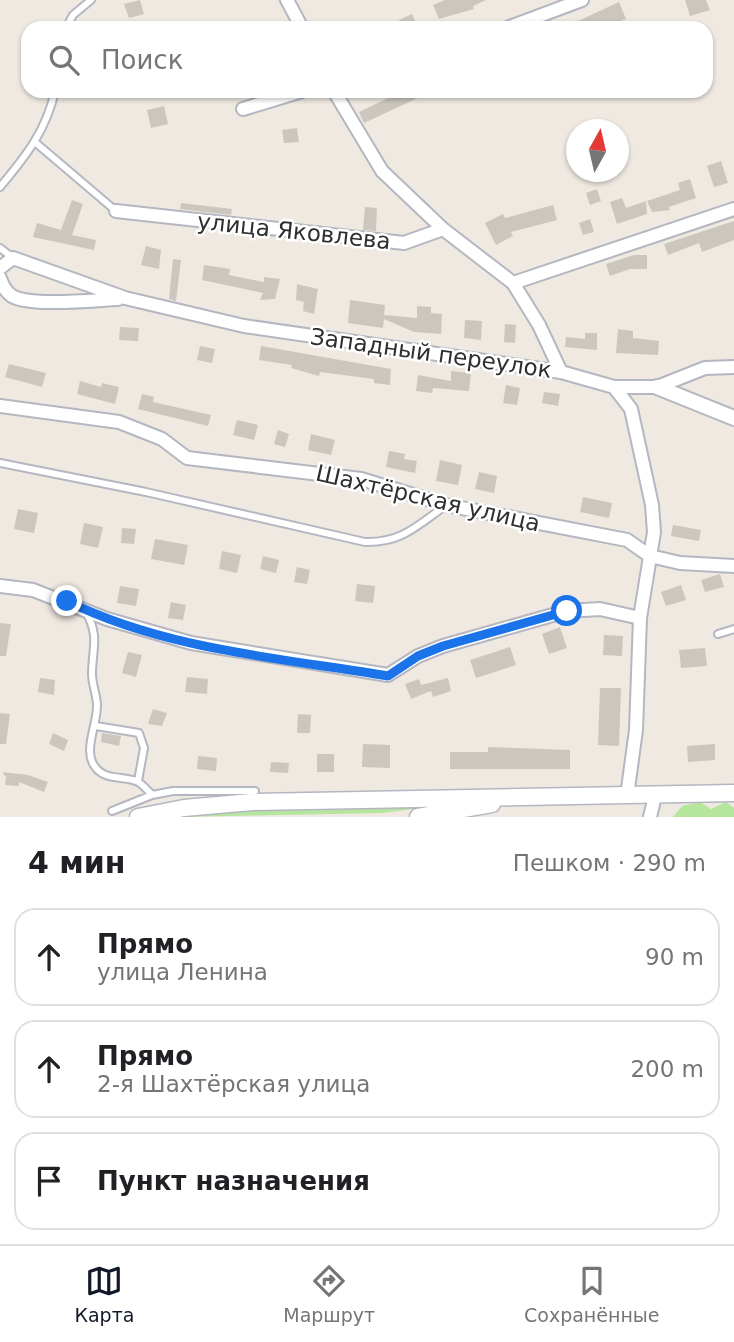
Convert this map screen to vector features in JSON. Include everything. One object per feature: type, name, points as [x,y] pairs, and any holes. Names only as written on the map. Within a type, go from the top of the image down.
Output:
[{"type":"main road","points":[[138,817],[184,808],[252,802],[734,793]]},
{"type":"main road","points":[[418,817],[526,797]]},
{"type":"street","points":[[287,0],[298,21]]},
{"type":"street","points":[[526,21],[582,0]]},
{"type":"street","points":[[243,109],[279,98]]},
{"type":"street","points":[[338,98],[382,171],[443,229],[513,283],[539,325],[561,372]]},
{"type":"street","points":[[513,283],[734,209]]},
{"type":"street","name":"улица Яковлева","points":[[116,211],[404,243],[443,229]]},
{"type":"street","points":[[0,268],[13,258]]},
{"type":"street","name":"Западный переулок","points":[[13,258],[125,298],[244,326],[561,372],[614,387],[657,387],[705,368],[734,367]]},
{"type":"street","name":"Западный переулок","points":[[0,278],[4,288],[15,298],[67,302],[125,298]]},
{"type":"street","points":[[614,387],[631,409],[652,505],[654,532],[640,618],[636,730],[627,796]]},
{"type":"street","points":[[657,387],[734,418]]},
{"type":"street","name":"Шахтёрская улица","points":[[0,406],[119,422],[162,439],[187,458],[349,477],[446,505],[627,540],[650,556],[680,564],[734,566]]},
{"type":"street","points":[[0,586],[33,590],[86,610],[191,643],[388,676],[418,656],[567,611],[600,609],[640,618]]},
{"type":"street","points":[[650,817],[656,796]]},
{"type":"lane","points":[[70,21],[91,0]]},
{"type":"lane","points":[[0,187],[36,143],[47,122],[53,98]]},
{"type":"lane","points":[[36,143],[116,211]]},
{"type":"lane","points":[[0,248],[13,258]]},
{"type":"lane","points":[[0,463],[146,492],[365,542],[386,543],[404,535],[446,505]]},
{"type":"lane","points":[[86,610],[93,624],[96,648],[92,674],[97,705],[96,726],[90,751],[91,763],[98,772],[138,781],[152,795]]},
{"type":"lane","points":[[718,635],[734,629]]},
{"type":"lane","points":[[96,726],[139,733],[144,748],[138,781]]},
{"type":"lane","points":[[112,811],[152,795],[173,791],[255,790]]},
{"type":"lane","points":[[173,791],[184,808]]},
{"type":"green space","points":[[700,802],[711,809],[726,802],[734,808],[734,817],[673,817],[682,806]]},
{"type":"green space","points":[[429,807],[382,813],[173,817],[208,811]]},
{"type":"building","points":[[140,0],[144,14],[129,18],[124,4]]},
{"type":"building","points":[[445,0],[486,0],[473,6],[474,9],[439,19],[433,5]]},
{"type":"building","points":[[685,0],[706,0],[710,10],[690,16]]},
{"type":"building","points":[[619,2],[626,19],[620,21],[578,21]]},
{"type":"building","points":[[412,14],[415,21],[400,21]]},
{"type":"building","points":[[388,98],[418,98],[364,123],[359,112]]},
{"type":"building","points":[[164,106],[168,124],[151,128],[147,110]]},
{"type":"building","points":[[297,128],[299,142],[284,143],[282,130]]},
{"type":"building","points":[[721,161],[728,183],[714,187],[707,166]]},
{"type":"building","points":[[690,179],[696,198],[669,207],[670,210],[652,212],[647,201],[680,190],[678,183]]},
{"type":"building","points":[[597,189],[601,201],[590,205],[586,193]]},
{"type":"building","points":[[622,198],[626,208],[646,201],[647,214],[617,224],[610,202]]},
{"type":"building","points":[[72,200],[83,204],[72,235],[96,240],[94,250],[33,237],[37,223],[61,230]]},
{"type":"building","points":[[181,203],[232,209],[231,215],[180,209]]},
{"type":"building","points":[[553,205],[557,220],[511,232],[513,236],[496,245],[485,223],[503,214],[505,218]]},
{"type":"building","points":[[365,207],[377,208],[376,231],[363,230]]},
{"type":"building","points":[[590,219],[594,232],[583,235],[579,223]]},
{"type":"building","points":[[734,221],[734,240],[702,252],[699,243],[668,255],[664,244]]},
{"type":"building","points":[[146,246],[161,250],[159,269],[141,265]]},
{"type":"building","points":[[634,255],[647,255],[647,269],[630,269],[610,276],[606,264]]},
{"type":"building","points":[[173,259],[181,260],[176,301],[169,299]]},
{"type":"building","points":[[204,265],[230,269],[229,275],[264,282],[264,277],[280,279],[275,299],[260,300],[263,293],[202,280]]},
{"type":"building","points":[[297,284],[318,289],[314,314],[303,311],[304,302],[296,300]]},
{"type":"building","points":[[350,300],[385,305],[384,315],[417,318],[417,306],[431,307],[431,313],[442,314],[441,334],[414,332],[384,319],[383,328],[348,323]]},
{"type":"building","points":[[465,320],[482,321],[481,340],[464,338]]},
{"type":"building","points":[[505,324],[516,325],[515,343],[504,342]]},
{"type":"building","points":[[120,327],[139,328],[138,341],[119,340]]},
{"type":"building","points":[[618,329],[633,331],[633,338],[659,341],[658,355],[616,353]]},
{"type":"building","points":[[585,333],[597,333],[597,350],[565,347],[566,337],[585,339]]},
{"type":"building","points":[[200,346],[215,349],[212,363],[197,360]]},
{"type":"building","points":[[261,346],[391,369],[390,385],[374,383],[374,379],[320,372],[319,376],[291,368],[292,365],[259,360]]},
{"type":"building","points":[[9,364],[46,373],[42,387],[5,377]]},
{"type":"building","points":[[451,371],[471,373],[469,391],[433,388],[432,393],[416,391],[418,375],[451,381]]},
{"type":"building","points":[[80,381],[101,387],[102,383],[119,387],[115,404],[77,394]]},
{"type":"building","points":[[506,385],[520,388],[517,405],[503,403]]},
{"type":"building","points":[[544,392],[560,394],[558,406],[542,403]]},
{"type":"building","points":[[142,394],[154,397],[153,402],[211,415],[208,426],[138,409]]},
{"type":"building","points":[[237,420],[258,425],[254,440],[233,435]]},
{"type":"building","points":[[278,430],[289,434],[285,447],[274,444]]},
{"type":"building","points":[[311,434],[335,440],[331,455],[308,450]]},
{"type":"building","points":[[389,451],[405,454],[404,459],[417,461],[415,473],[386,467]]},
{"type":"building","points":[[440,460],[462,465],[458,485],[436,481]]},
{"type":"building","points":[[479,472],[497,476],[494,493],[475,489]]},
{"type":"building","points":[[583,497],[612,503],[609,518],[580,512]]},
{"type":"building","points":[[18,509],[38,513],[34,533],[14,529]]},
{"type":"building","points":[[84,523],[103,527],[98,548],[80,544]]},
{"type":"building","points":[[673,525],[701,530],[699,541],[671,536]]},
{"type":"building","points":[[122,528],[136,529],[134,544],[121,543]]},
{"type":"building","points":[[155,539],[188,545],[184,565],[151,559]]},
{"type":"building","points":[[222,551],[241,555],[237,573],[219,569]]},
{"type":"building","points":[[263,556],[279,560],[276,573],[260,569]]},
{"type":"building","points":[[297,567],[310,570],[307,584],[294,582]]},
{"type":"building","points":[[720,574],[724,587],[705,592],[701,580]]},
{"type":"building","points":[[357,584],[375,586],[373,603],[355,601]]},
{"type":"building","points":[[681,585],[686,600],[666,606],[661,592]]},
{"type":"building","points":[[120,586],[139,589],[136,606],[117,603]]},
{"type":"building","points":[[171,602],[186,605],[183,620],[168,618]]},
{"type":"building","points":[[0,623],[11,624],[6,656],[0,656]]},
{"type":"building","points":[[560,627],[567,648],[549,654],[542,634]]},
{"type":"building","points":[[604,635],[623,636],[622,656],[603,655]]},
{"type":"building","points":[[510,647],[516,665],[476,678],[470,660]]},
{"type":"building","points":[[705,648],[707,666],[681,668],[679,650]]},
{"type":"building","points":[[128,652],[142,655],[136,677],[122,673]]},
{"type":"building","points":[[187,677],[208,679],[207,694],[185,692]]},
{"type":"building","points":[[40,678],[55,680],[54,695],[38,692]]},
{"type":"building","points":[[448,678],[451,691],[433,697],[431,691],[411,699],[405,684],[419,679],[421,685]]},
{"type":"building","points":[[600,688],[621,688],[619,746],[598,745]]},
{"type":"building","points":[[153,709],[167,713],[162,726],[148,724]]},
{"type":"building","points":[[0,713],[10,714],[6,744],[0,744]]},
{"type":"building","points":[[298,714],[311,715],[310,733],[297,733]]},
{"type":"building","points":[[53,733],[68,740],[64,751],[49,744]]},
{"type":"building","points":[[102,733],[121,736],[119,746],[101,742]]},
{"type":"building","points":[[363,744],[390,745],[390,768],[362,767]]},
{"type":"building","points":[[715,744],[715,760],[688,762],[687,746]]},
{"type":"building","points":[[488,747],[570,750],[570,769],[450,769],[450,752],[488,752]]},
{"type":"building","points":[[317,754],[334,754],[334,772],[317,772]]},
{"type":"building","points":[[198,756],[217,758],[216,771],[197,769]]},
{"type":"building","points":[[271,762],[289,763],[288,773],[270,772]]},
{"type":"building","points":[[2,772],[28,775],[48,782],[44,792],[19,782],[19,786],[5,785],[6,777]]},
{"type":"route","points":[[67,601],[107,619],[191,643],[388,676],[418,656],[443,646],[567,611]]}]
